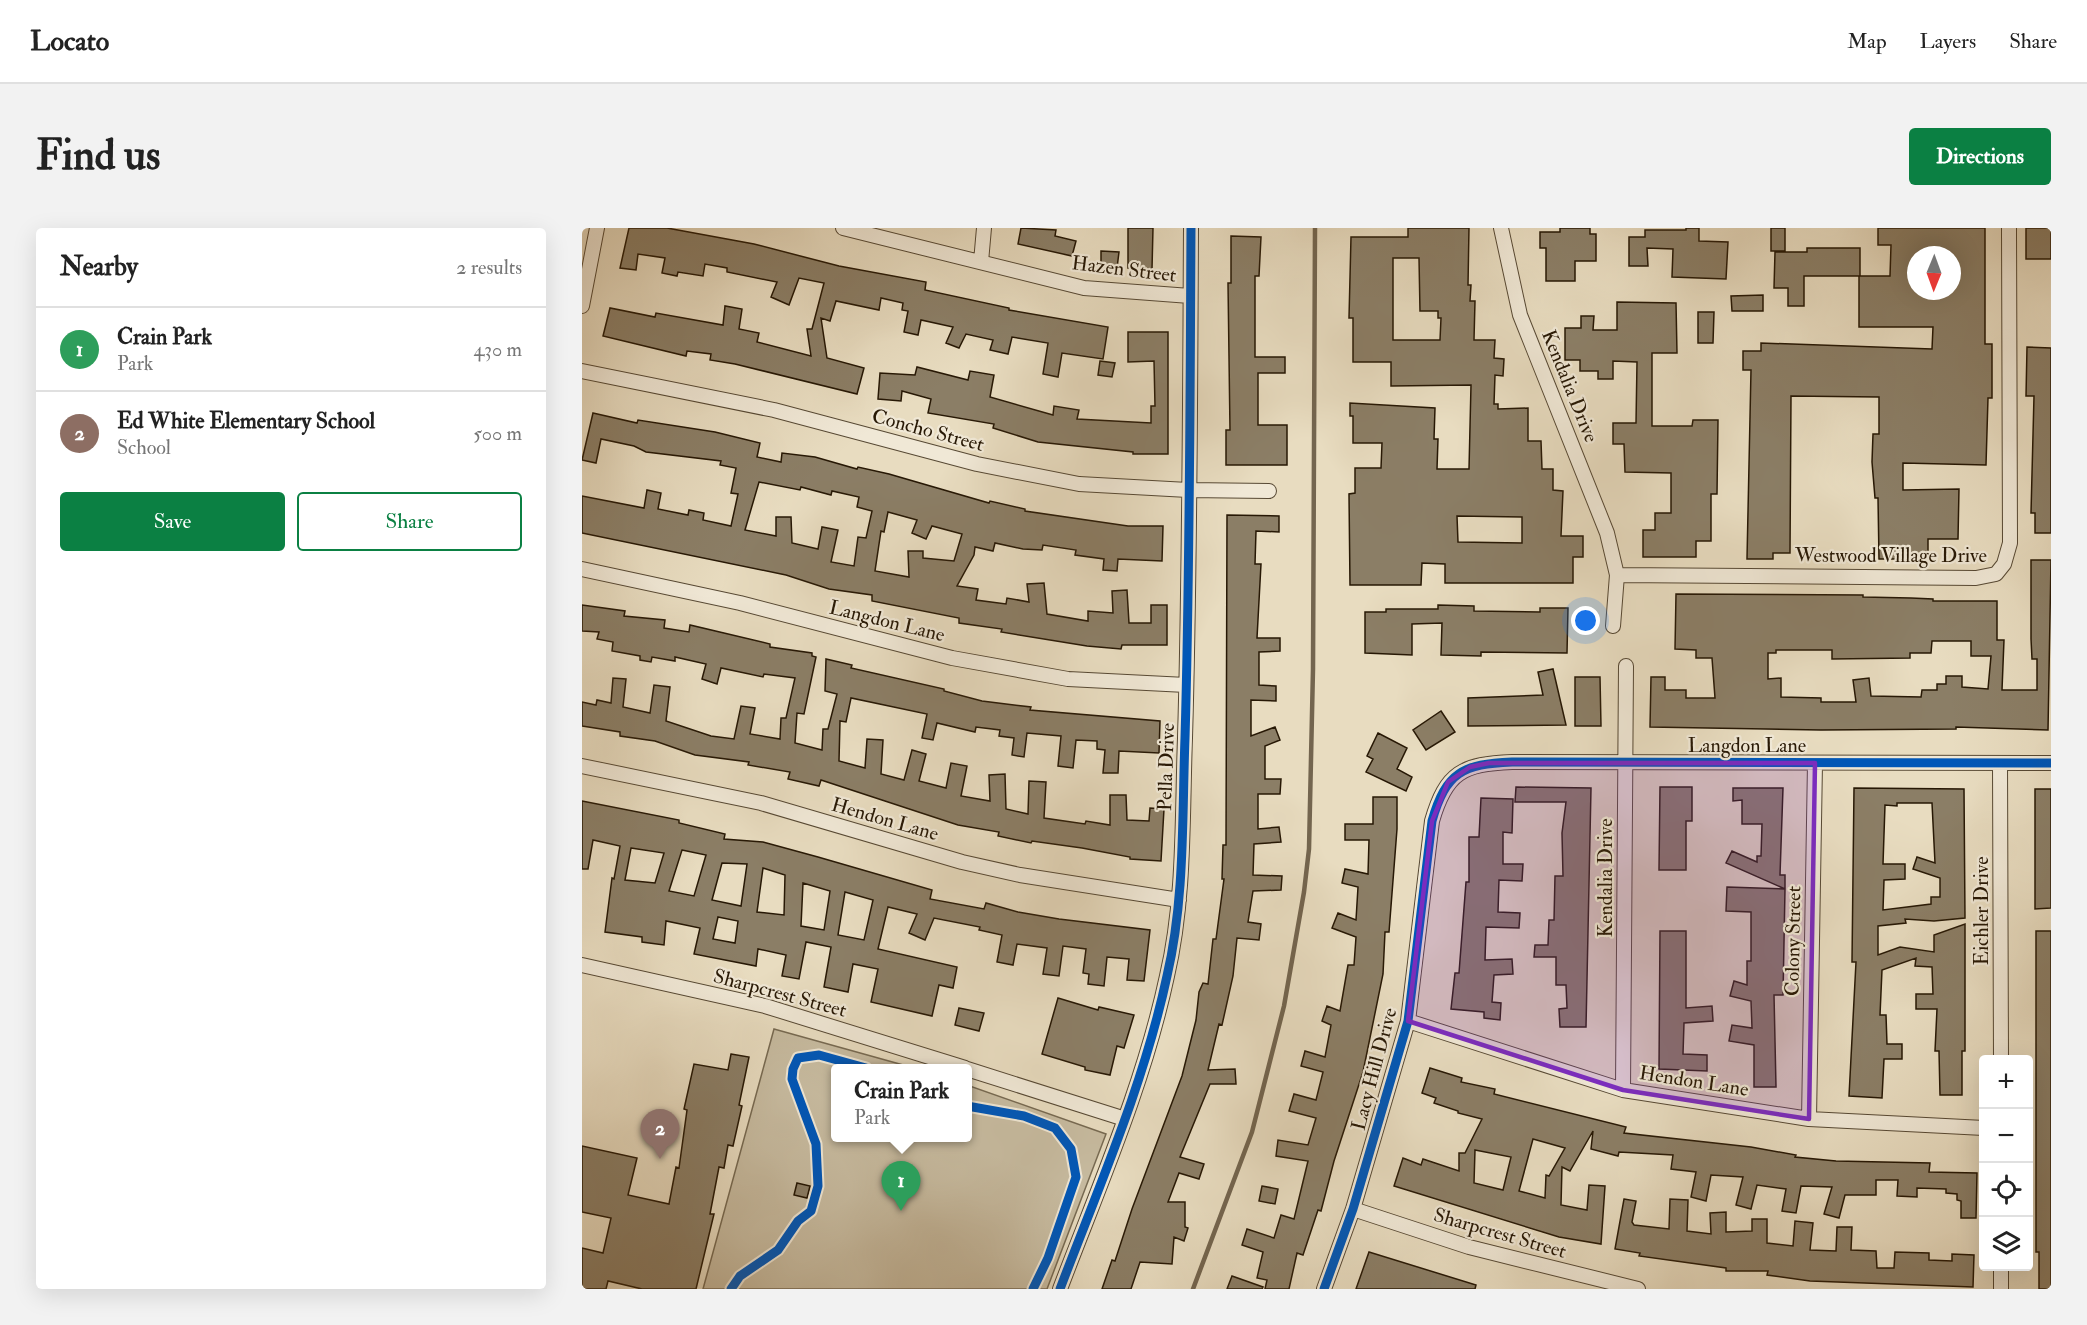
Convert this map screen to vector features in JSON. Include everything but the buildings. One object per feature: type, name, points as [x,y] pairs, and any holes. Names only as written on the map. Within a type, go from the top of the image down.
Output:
[{"type":"street","points":[[582,306],[597,228]]},
{"type":"street","name":"Hazen Street","points":[[843,228],[1084,288],[1190,296]]},
{"type":"street","points":[[981,262],[984,228]]},
{"type":"street","name":"Pella Drive","points":[[1060,1289],[1125,1119],[1146,1054],[1168,975],[1179,900],[1186,685],[1191,228]]},
{"type":"street","name":"Kendalia Drive","points":[[1501,228],[1520,315],[1607,533],[1617,575],[1613,626]]},
{"type":"street","name":"Westwood Village Drive","points":[[1617,575],[1976,578],[1996,574],[2004,564],[2010,543],[2009,228]]},
{"type":"street","name":"Concho Street","points":[[582,371],[774,410],[989,466],[1079,484],[1188,490],[1269,491]]},
{"type":"street","name":"Langdon Lane","points":[[582,569],[740,603],[952,658],[1068,679],[1186,685]]},
{"type":"street","name":"Kendalia Drive","points":[[1623,1090],[1626,666]]},
{"type":"street","name":"Langdon Lane","points":[[1448,782],[1470,767],[1489,763],[2051,764]]},
{"type":"street","name":"Colony Street","points":[[1809,1119],[1815,763]]},
{"type":"street","name":"Eichler Drive","points":[[2000,763],[2001,1055]]},
{"type":"street","name":"Hendon Lane","points":[[582,766],[761,803],[974,865],[1020,875],[1179,900]]},
{"type":"street","name":"Lacy Hill Drive","points":[[1324,1289],[1353,1209],[1408,1021],[1432,821],[1439,795],[1448,782]]},
{"type":"street","name":"Sharpcrest Street","points":[[582,965],[765,1006],[950,1064]]},
{"type":"street","name":"Hendon Lane","points":[[1408,1021],[1623,1090],[1809,1119],[1979,1128]]},
{"type":"street","name":"Sharpcrest Street","points":[[972,1071],[1125,1119]]},
{"type":"street","name":"Sharpcrest Street","points":[[1353,1209],[1469,1247],[1638,1289]]},
{"type":"street","points":[[2001,1271],[2001,1289]]},
{"type":"highlighted area","points":[[1489,763],[1815,763],[1809,1119],[1623,1090],[1408,1021],[1432,821],[1448,782],[1470,767]]},
{"type":"shaded area","points":[[774,1029],[900,1064],[831,1064],[831,1142],[972,1142],[972,1087],[1106,1134],[1047,1289],[703,1289]]},
{"type":"waterway","points":[[1193,1289],[1252,1132],[1284,1006],[1304,892],[1309,849],[1313,669],[1315,228]]},
{"type":"cycle path","points":[[1060,1289],[1120,1134],[1146,1056],[1167,976],[1177,917],[1182,858],[1187,674],[1191,228]]},
{"type":"cycle path","points":[[1324,1289],[1353,1209],[1408,1021],[1432,821],[1444,791],[1459,774],[1481,765],[1512,762],[2051,763]]},
{"type":"cycle path","points":[[731,1289],[740,1276],[778,1250],[798,1221],[811,1211],[818,1186],[816,1144],[792,1079],[798,1058],[819,1055],[852,1064]]},
{"type":"cycle path","points":[[972,1107],[1024,1116],[1055,1128],[1071,1149],[1076,1177],[1048,1258],[1033,1289]]},
{"type":"place","name":"Ed White Elementary School","points":[[660,1159]]},
{"type":"place","name":"Crain Park","points":[[901,1211]]}]
